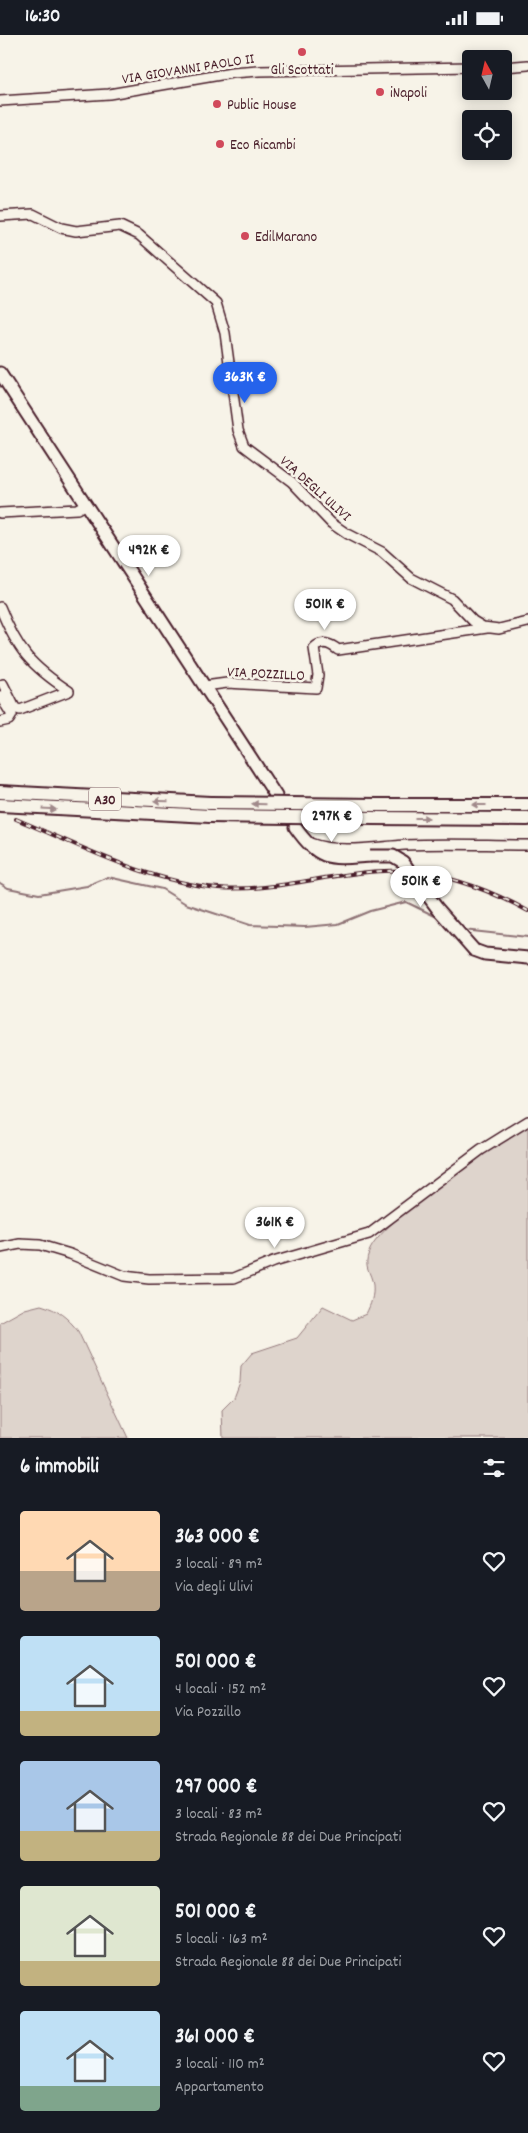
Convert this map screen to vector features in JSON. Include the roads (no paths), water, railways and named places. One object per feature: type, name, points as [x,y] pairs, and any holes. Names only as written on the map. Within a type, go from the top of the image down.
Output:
[{"type":"highway","name":"A30","points":[[0,792],[210,810],[378,805],[528,805]]},
{"type":"highway","name":"A30","points":[[0,805],[210,810],[374,818],[528,819]]},
{"type":"main road","points":[[0,373],[276,796]]},
{"type":"main road","points":[[295,827],[305,841],[319,854],[342,857],[393,856],[403,862],[437,908],[474,950],[485,954],[528,959]]},
{"type":"street","points":[[512,66],[528,65]]},
{"type":"street","name":"VIA GIOVANNI PAOLO II","points":[[0,101],[109,95],[232,73],[259,71],[462,67]]},
{"type":"street","name":"VIA DEGLI ULIVI","points":[[0,216],[33,214],[61,228],[76,231],[120,226],[139,235],[171,262],[212,299],[219,311],[224,333],[236,423],[244,446],[292,482],[330,523],[382,552],[412,578],[452,599],[474,621],[488,628]]},
{"type":"street","points":[[0,513],[77,509],[86,504]]},
{"type":"street","points":[[0,607],[24,655],[50,679],[69,691],[20,710],[15,709],[4,684]]},
{"type":"street","points":[[488,628],[500,629],[528,622]]},
{"type":"street","name":"VIA POZZILLO","points":[[205,686],[227,683],[316,688],[318,686],[318,675],[314,648],[320,644],[327,643],[338,650],[488,628]]},
{"type":"street","points":[[0,697],[12,715],[9,720],[0,722]]},
{"type":"street","points":[[305,841],[319,847],[341,848],[406,845],[528,845]]},
{"type":"street","points":[[0,1248],[20,1244],[40,1245],[70,1254],[124,1276],[149,1279],[234,1278],[272,1262],[369,1234],[481,1150],[528,1121]]},
{"type":"waterway","points":[[0,883],[8,888],[39,894],[87,886],[108,877],[162,889],[186,904],[250,925],[305,927],[338,924],[370,911],[406,902],[439,918]]},
{"type":"waterway","points":[[463,930],[528,937]]},
{"type":"railway","points":[[16,819],[141,871],[193,884],[240,889],[281,885],[363,872],[402,871],[440,876],[458,881],[494,894],[528,911]]},
{"type":"place","name":"Gli Scottati","points":[[302,52]]},
{"type":"place","name":"iNapoli","points":[[380,92]]},
{"type":"place","name":"Public House","points":[[217,104]]},
{"type":"place","name":"Eco Ricambi","points":[[220,144]]},
{"type":"place","name":"EdilMarano","points":[[245,236]]}]
